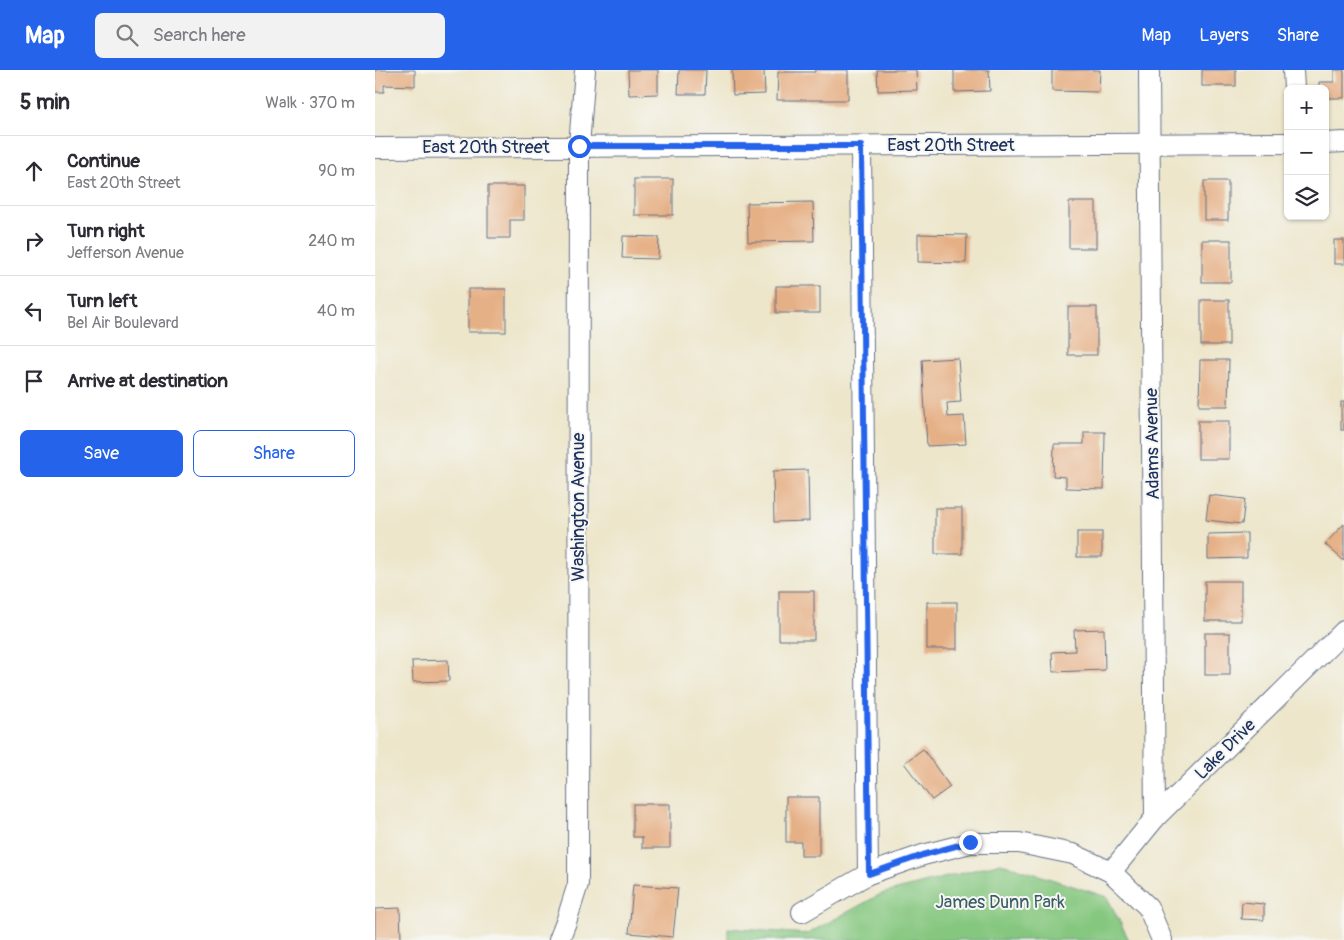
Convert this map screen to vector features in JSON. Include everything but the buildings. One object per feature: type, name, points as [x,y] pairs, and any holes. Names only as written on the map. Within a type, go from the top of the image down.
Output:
[{"type":"street","name":"Washington Avenue","points":[[559,940],[578,884],[579,146],[585,70]]},
{"type":"street","name":"Adams Avenue","points":[[1149,70],[1155,818]]},
{"type":"street","points":[[1293,70],[1294,85]]},
{"type":"street","points":[[1329,143],[1344,142]]},
{"type":"street","name":"East 20th Street","points":[[375,148],[1284,143]]},
{"type":"street","points":[[861,146],[869,874]]},
{"type":"street","name":"Lake Drive","points":[[1111,872],[1155,818],[1344,631]]},
{"type":"street","points":[[802,912],[869,874],[923,855],[970,842],[1019,842],[1073,854],[1111,872],[1148,907],[1162,940]]},
{"type":"green space","name":"James Dunn Park","points":[[1001,863],[1107,897],[1129,940],[728,940],[728,928],[807,934],[881,894]]},
{"type":"route","points":[[579,146],[861,146],[869,874],[923,855],[970,842]]}]
